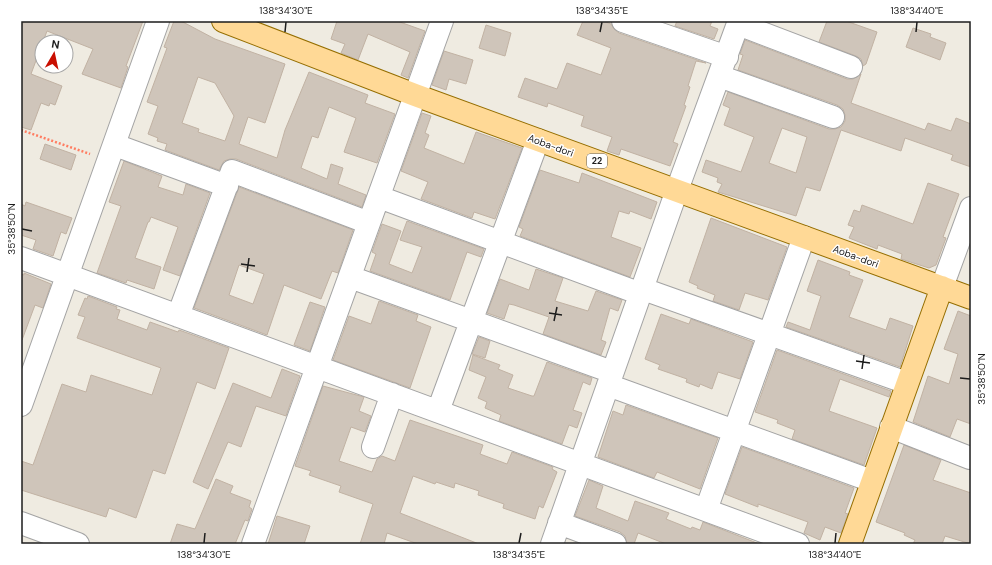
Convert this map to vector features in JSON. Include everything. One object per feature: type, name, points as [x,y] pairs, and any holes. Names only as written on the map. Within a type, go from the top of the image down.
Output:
[{"type":"main road","name":"Aoba-dori","points":[[223,21],[416,95],[971,298]]},
{"type":"main road","points":[[850,544],[942,288]]},
{"type":"street","points":[[21,404],[158,21]]},
{"type":"street","points":[[253,544],[442,21]]},
{"type":"street","points":[[623,21],[833,117]]},
{"type":"street","points":[[552,544],[677,190],[739,22],[851,66]]},
{"type":"street","points":[[438,411],[538,140]]},
{"type":"street","points":[[112,153],[227,186]]},
{"type":"street","points":[[178,316],[232,171],[369,223]]},
{"type":"street","points":[[379,197],[500,242],[642,292],[769,333],[908,382]]},
{"type":"street","points":[[942,288],[971,208]]},
{"type":"street","points":[[706,510],[804,237]]},
{"type":"street","points":[[21,258],[798,544]]},
{"type":"street","points":[[350,277],[472,321],[734,431],[872,481]]},
{"type":"street","points":[[374,447],[392,394]]},
{"type":"street","points":[[892,427],[970,458]]},
{"type":"street","points":[[21,523],[78,544]]},
{"type":"street","points":[[559,523],[615,544]]},
{"type":"path","points":[[21,130],[112,153]]},
{"type":"building","points":[[24,21],[143,21],[126,66],[128,67],[121,88],[82,74],[93,49],[74,42],[74,34],[55,34],[47,31],[46,34],[34,34],[34,66],[31,74],[62,86],[55,105],[50,103],[49,106],[41,103],[31,130],[21,127],[21,28]]},
{"type":"building","points":[[174,21],[181,21],[215,39],[285,64],[265,123],[248,117],[239,144],[277,158],[285,130],[309,72],[368,95],[365,103],[395,114],[377,163],[344,152],[356,118],[329,107],[318,138],[312,136],[301,168],[327,179],[331,164],[343,168],[338,184],[366,195],[362,207],[236,159],[224,161],[219,170],[165,150],[167,144],[157,141],[158,138],[148,134],[158,106],[147,102],[167,48],[164,47]],"holes":[[[198,77],[215,83],[234,116],[225,141],[198,132],[199,129],[182,123]]]},
{"type":"building","points":[[337,21],[397,21],[425,31],[408,78],[401,75],[410,52],[368,34],[358,60],[341,53],[345,44],[331,39]]},
{"type":"building","points":[[583,21],[603,21],[611,24],[619,33],[706,63],[696,61],[688,86],[690,87],[684,105],[686,106],[673,142],[678,144],[670,166],[621,149],[619,155],[607,151],[612,137],[581,126],[584,116],[548,103],[547,107],[518,97],[525,78],[557,89],[567,63],[601,75],[611,48],[577,35]]},
{"type":"building","points":[[677,21],[712,21],[710,26],[718,29],[714,39],[675,26]]},
{"type":"building","points":[[827,21],[846,21],[877,32],[866,64],[863,66],[861,59],[856,56],[819,42]]},
{"type":"building","points":[[486,25],[511,33],[505,56],[479,48]]},
{"type":"building","points":[[913,28],[931,34],[930,37],[946,43],[940,60],[906,47]]},
{"type":"building","points":[[745,40],[847,79],[853,79],[861,74],[851,103],[925,130],[928,123],[951,131],[956,118],[971,124],[971,167],[951,160],[953,155],[905,138],[901,151],[841,130],[820,191],[806,187],[796,216],[718,192],[722,184],[717,182],[718,178],[702,172],[706,160],[741,172],[754,137],[724,125],[730,108],[723,105],[728,92],[829,129],[841,127],[845,121],[843,109],[837,105],[738,70],[743,55],[740,54]],"holes":[[[782,128],[807,137],[796,173],[769,163]]]},
{"type":"building","points":[[444,51],[473,60],[466,84],[449,79],[446,90],[432,85]]},
{"type":"building","points":[[422,113],[431,116],[425,133],[429,135],[424,148],[464,164],[476,132],[522,148],[495,219],[474,212],[472,218],[421,199],[428,182],[401,171]]},
{"type":"building","points":[[45,144],[76,155],[71,170],[40,159]]},
{"type":"building","points":[[124,161],[162,176],[158,187],[183,195],[186,184],[210,193],[180,276],[163,270],[178,227],[151,217],[148,222],[135,258],[161,267],[154,289],[127,280],[126,283],[97,273],[121,206],[109,202]]},
{"type":"building","points":[[540,170],[579,183],[582,173],[657,202],[651,219],[630,211],[629,214],[619,211],[611,237],[641,248],[630,277],[520,236],[523,229],[519,227]]},
{"type":"building","points":[[928,183],[959,194],[943,237],[946,238],[936,265],[929,268],[901,259],[902,254],[878,245],[877,249],[849,238],[854,227],[848,225],[854,210],[860,212],[862,205],[913,224]]},
{"type":"building","points":[[239,187],[353,230],[338,273],[332,271],[321,299],[284,285],[267,335],[194,308]],"holes":[[[239,265],[264,274],[253,304],[229,295]]]},
{"type":"building","points":[[26,202],[72,218],[66,234],[61,232],[53,256],[33,249],[36,240],[21,235],[21,204],[25,206]]},
{"type":"building","points":[[711,218],[787,247],[768,300],[745,293],[739,310],[713,301],[715,295],[697,288],[698,286],[689,282]]},
{"type":"building","points":[[407,221],[484,249],[481,257],[467,252],[450,300],[370,271],[376,254],[372,252],[382,224],[401,231],[389,264],[412,273],[422,247],[400,240]]},
{"type":"building","points":[[818,260],[850,272],[849,275],[863,280],[849,317],[886,330],[890,318],[913,326],[900,367],[786,327],[788,322],[810,330],[821,296],[807,291]]},
{"type":"building","points":[[536,269],[563,278],[555,301],[588,311],[596,291],[622,300],[618,311],[610,308],[601,340],[606,342],[601,355],[543,334],[549,317],[509,304],[504,319],[487,313],[500,279],[529,290]]},
{"type":"building","points":[[24,273],[51,284],[43,308],[35,305],[22,340],[21,274],[24,275]]},
{"type":"building","points":[[88,296],[117,307],[116,309],[120,310],[117,319],[147,330],[150,322],[178,332],[179,330],[229,348],[215,389],[197,382],[165,474],[153,470],[136,518],[109,508],[106,517],[21,490],[21,461],[33,465],[62,384],[86,392],[91,375],[152,395],[161,368],[77,338],[85,317],[78,315],[85,298],[87,299]]},
{"type":"building","points":[[379,301],[418,315],[416,321],[431,327],[410,388],[333,360],[349,316],[371,324]]},
{"type":"building","points":[[310,302],[325,307],[310,351],[294,345]]},
{"type":"building","points":[[958,311],[971,316],[971,424],[957,419],[950,437],[913,422],[928,376],[949,384],[958,354],[944,349]]},
{"type":"building","points":[[661,314],[689,324],[691,319],[753,342],[740,379],[718,372],[712,389],[700,384],[699,387],[686,382],[687,379],[658,369],[660,365],[645,359]]},
{"type":"building","points":[[479,337],[490,341],[485,358],[472,354]]},
{"type":"building","points":[[777,350],[891,391],[889,397],[840,379],[829,411],[877,428],[864,465],[792,439],[795,430],[777,423],[778,420],[755,412]]},
{"type":"building","points":[[473,355],[500,365],[498,369],[513,375],[508,388],[532,396],[534,396],[547,362],[592,378],[590,385],[583,382],[573,410],[582,413],[577,428],[569,425],[562,444],[499,421],[501,415],[485,408],[487,402],[478,398],[486,377],[469,370]]},
{"type":"building","points":[[282,369],[300,376],[286,416],[256,406],[241,447],[228,442],[208,489],[193,482],[233,383],[271,398]]},
{"type":"building","points":[[323,386],[364,397],[359,411],[371,416],[365,432],[351,427],[339,461],[372,472],[377,459],[382,456],[395,461],[410,420],[483,445],[480,454],[507,464],[512,452],[553,467],[552,469],[557,472],[543,508],[539,506],[535,519],[503,508],[504,504],[478,495],[479,491],[455,483],[454,488],[436,482],[435,484],[413,476],[400,513],[479,544],[418,544],[387,533],[384,544],[360,544],[373,504],[339,492],[341,486],[309,475],[311,471],[295,466]]},
{"type":"building","points":[[626,405],[718,438],[700,489],[657,472],[654,478],[598,457],[613,411],[623,415]]},
{"type":"building","points":[[904,445],[941,460],[933,480],[971,493],[971,544],[945,536],[942,544],[913,544],[915,540],[904,535],[905,533],[876,522]]},
{"type":"building","points":[[742,447],[854,488],[845,513],[848,514],[841,533],[825,527],[820,540],[804,533],[808,522],[758,504],[758,507],[725,494]]},
{"type":"building","points":[[216,479],[233,486],[230,493],[251,501],[249,507],[252,509],[248,521],[245,520],[235,544],[170,544],[177,524],[195,529]]},
{"type":"building","points":[[589,480],[603,486],[596,508],[628,521],[635,501],[669,513],[666,519],[691,529],[692,527],[700,530],[703,522],[757,544],[666,544],[638,533],[634,544],[627,544],[625,536],[620,532],[575,516]]},
{"type":"building","points":[[277,516],[310,526],[304,544],[268,544]]}]
